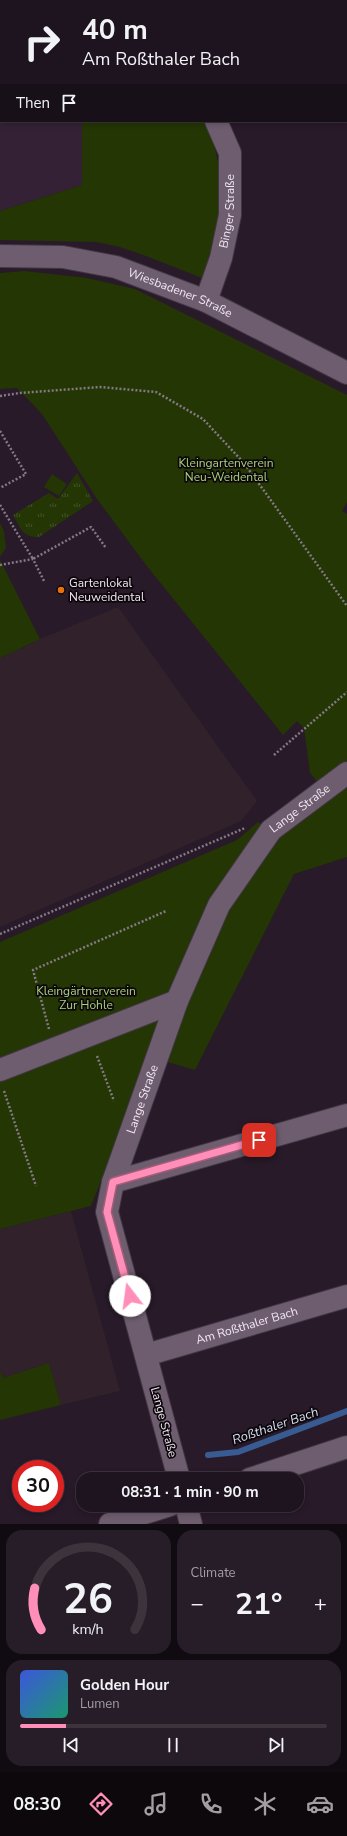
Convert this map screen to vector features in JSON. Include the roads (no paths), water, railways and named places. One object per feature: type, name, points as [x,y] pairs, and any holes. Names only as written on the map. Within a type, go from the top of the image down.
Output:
[{"type":"street","name":"Binger Straße","points":[[206,301],[221,258],[230,214],[230,153],[216,122]]},
{"type":"street","name":"Wiesbadener Straße","points":[[0,256],[63,257],[116,266],[206,301],[347,373]]},
{"type":"street","name":"Lange Straße","points":[[177,1472],[107,1212],[113,1182],[177,1000],[219,905],[261,827],[347,773]]},
{"type":"street","points":[[1,1078],[55,1048],[177,1000]]},
{"type":"street","points":[[113,1182],[347,1115]]},
{"type":"street","name":"Am Roßthaler Bach","points":[[146,1354],[347,1296]]},
{"type":"street","points":[[271,1472],[347,1447]]},
{"type":"street","points":[[110,1524],[148,1512]]},
{"type":"street","points":[[188,1512],[191,1524]]},
{"type":"waterway","name":"Roßthaler Bach","points":[[208,1455],[238,1452],[347,1411]]},
{"type":"place","name":"Gartenlokal Neuweidental","points":[[61,590]]},
{"type":"park label","name":"Kleingartenverein Neu-Weidental","points":[[226,470]]},
{"type":"park label","name":"Kleingärtnerverein Zur Hohle","points":[[86,998]]}]
